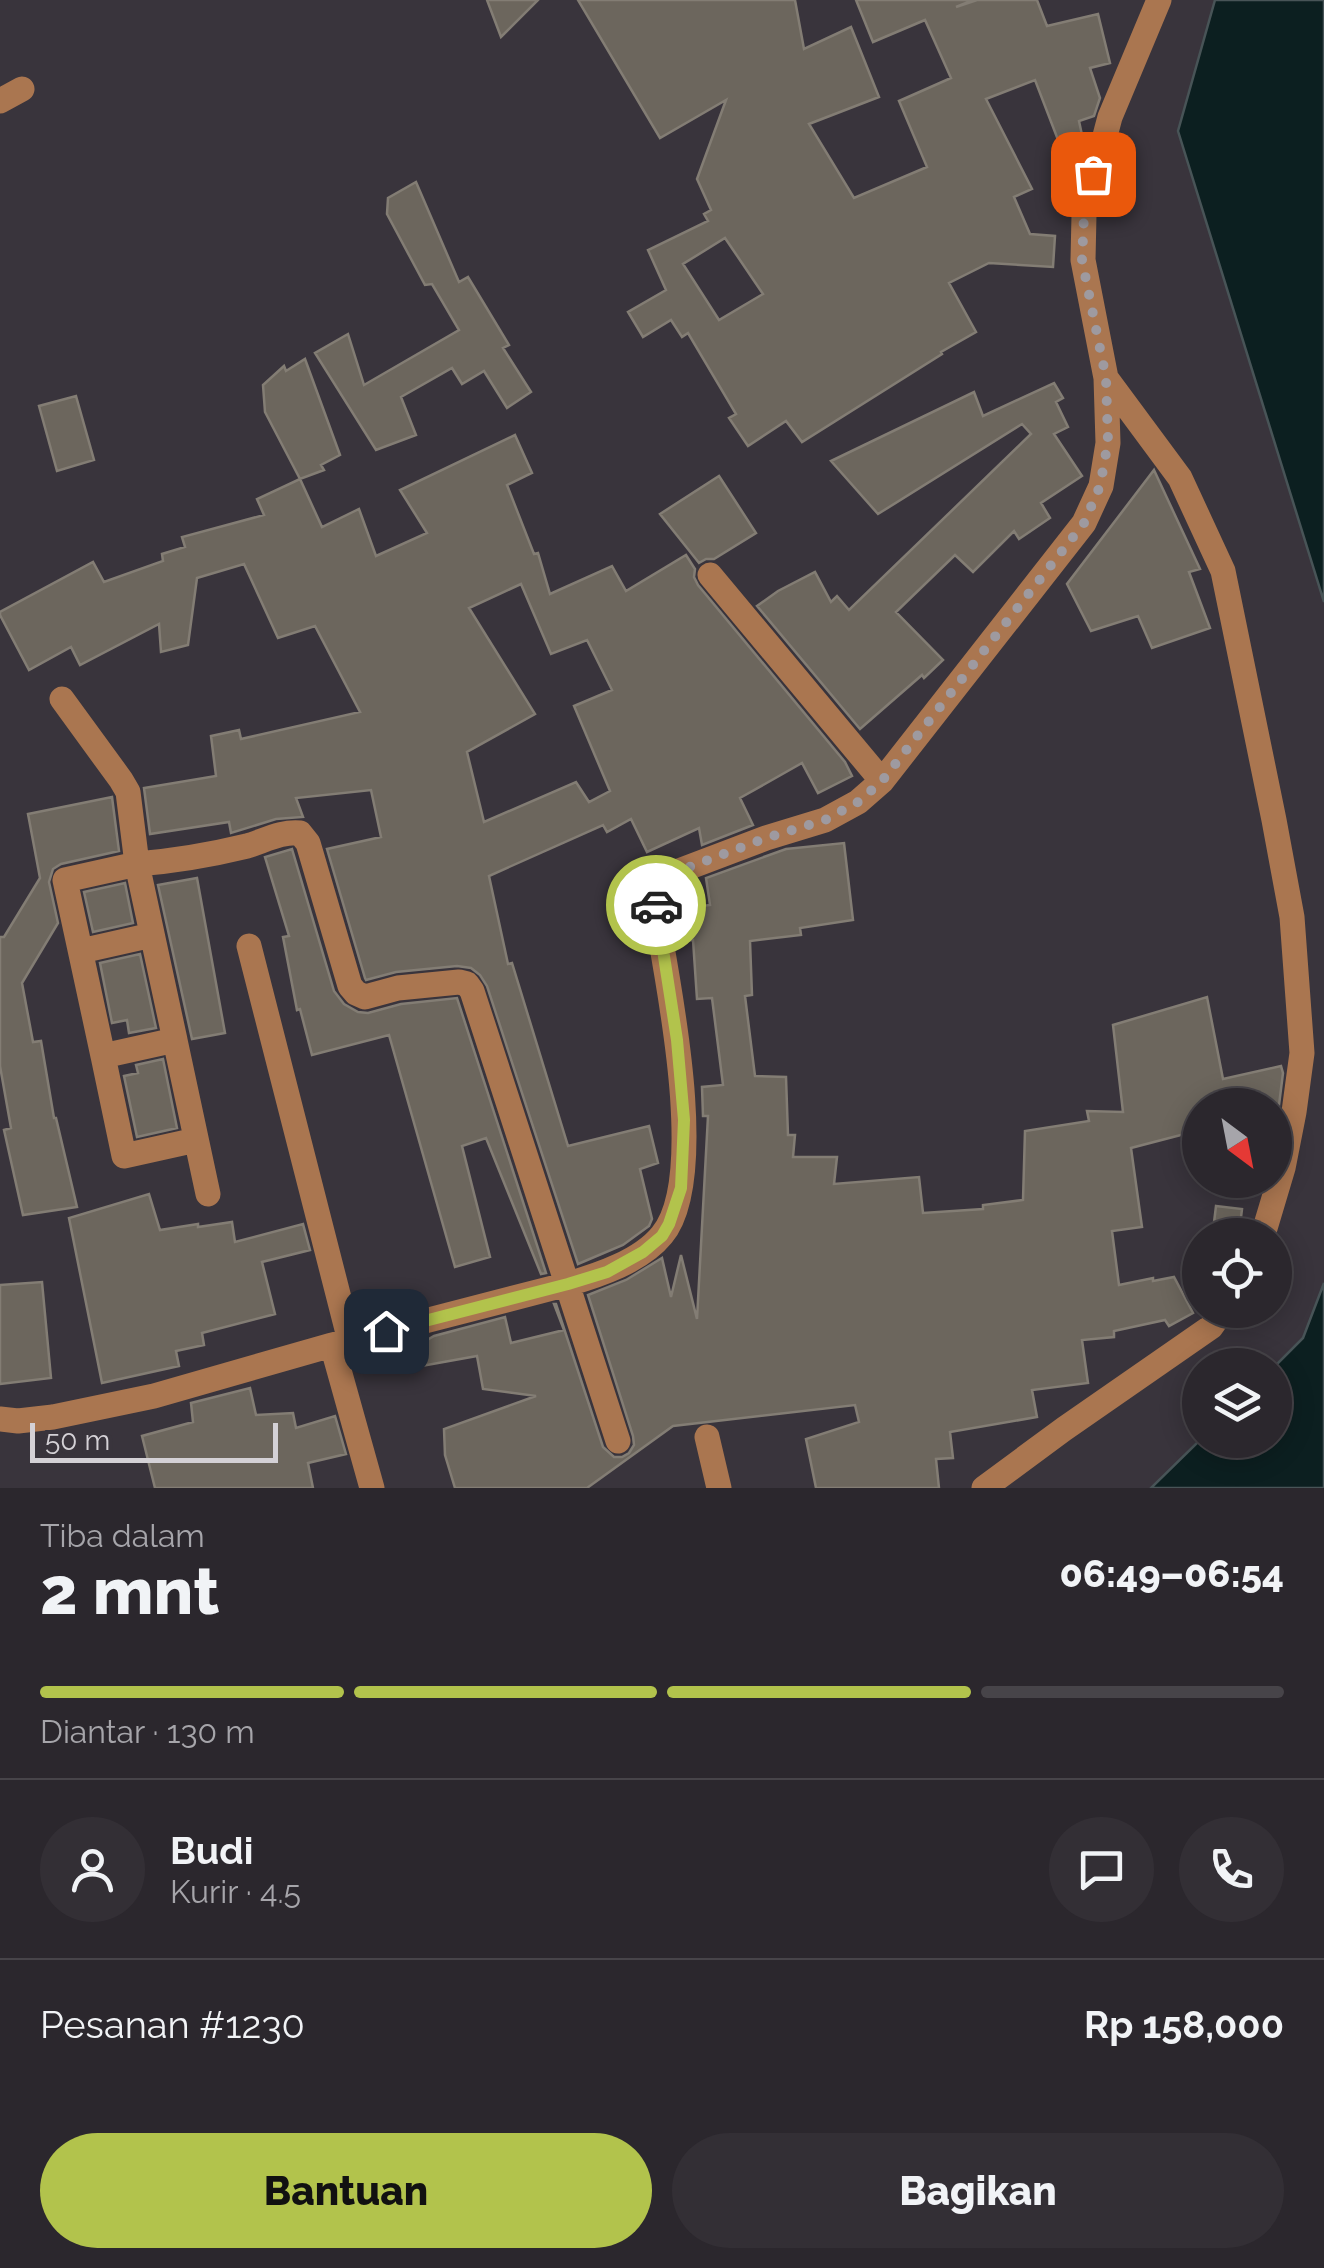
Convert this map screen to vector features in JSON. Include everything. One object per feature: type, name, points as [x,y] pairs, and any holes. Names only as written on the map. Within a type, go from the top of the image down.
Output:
[{"type":"street","points":[[0,1419],[53,1418],[154,1396],[568,1284],[607,1272],[662,1236],[681,1188],[684,1120],[677,1040],[656,901],[667,880],[679,871],[825,820],[858,802],[882,781],[1084,523],[1100,486],[1108,442],[1106,378],[1082,260],[1084,215],[1110,117],[1159,0]]},
{"type":"street","points":[[1106,378],[1180,478],[1222,572],[1274,820],[1292,917],[1302,1053],[1283,1168],[1267,1218]]},
{"type":"street","points":[[710,575],[882,781]]},
{"type":"street","points":[[62,700],[128,792],[137,864],[208,1194]]},
{"type":"street","points":[[196,1140],[124,1156],[66,880],[300,833],[308,843],[350,986],[356,993],[365,996],[398,988],[460,982],[472,991],[618,1440]]},
{"type":"street","points":[[80,950],[152,935]]},
{"type":"street","points":[[249,946],[372,1488]]},
{"type":"street","points":[[103,1056],[174,1040]]},
{"type":"street","points":[[984,1488],[1210,1328]]},
{"type":"street","points":[[707,1437],[719,1488]]},
{"type":"shaded area","points":[[1215,0],[1324,0],[1324,602],[1178,131]]},
{"type":"shaded area","points":[[1324,1283],[1324,1488],[1151,1488],[1182,1458],[1292,1458],[1292,1349],[1303,1338]]},
{"type":"building","points":[[487,0],[538,0],[501,37]]},
{"type":"building","points":[[578,0],[795,0],[804,49],[851,27],[879,97],[809,124],[854,198],[927,167],[899,101],[951,78],[925,20],[873,42],[856,0],[973,0],[956,7],[977,0],[1037,0],[1047,26],[1098,14],[1110,63],[1090,68],[1100,98],[1094,116],[1079,121],[1085,149],[1075,184],[1035,80],[986,99],[1032,189],[1014,197],[1030,234],[1055,236],[1053,267],[989,263],[949,283],[976,332],[802,442],[786,421],[748,446],[729,418],[736,414],[688,333],[682,337],[671,320],[643,337],[628,312],[666,290],[648,250],[708,221],[704,214],[711,210],[697,179],[726,100],[660,138]],"holes":[[[725,238],[763,294],[719,320],[683,264]]]},
{"type":"building","points":[[416,182],[459,282],[468,277],[509,345],[503,348],[531,392],[507,408],[484,371],[462,384],[452,368],[401,397],[416,435],[376,450],[315,353],[348,334],[364,385],[459,330],[432,284],[425,285],[387,214],[388,198]]},
{"type":"building","points":[[305,359],[340,455],[321,465],[324,470],[300,479],[265,412],[263,385],[284,366],[286,371]]},
{"type":"building","points":[[1054,383],[1063,398],[1056,402],[1068,427],[1054,434],[1082,476],[1041,503],[1050,518],[1019,539],[1014,531],[973,572],[955,555],[896,612],[943,660],[860,729],[757,606],[815,572],[831,602],[837,596],[849,610],[1031,434],[1022,424],[878,514],[831,461],[974,392],[983,416]]},
{"type":"building","points":[[76,396],[94,460],[57,471],[39,406]]},
{"type":"building","points":[[515,435],[532,473],[507,485],[534,554],[538,553],[550,594],[612,566],[626,591],[686,555],[695,569],[698,585],[845,762],[852,776],[818,793],[802,763],[740,798],[753,825],[702,845],[699,828],[647,852],[631,819],[607,832],[603,825],[489,876],[508,964],[512,963],[568,1146],[649,1126],[658,1163],[640,1169],[652,1219],[649,1226],[623,1245],[578,1264],[487,986],[480,975],[471,968],[457,966],[365,978],[327,849],[381,837],[371,790],[296,798],[303,817],[276,819],[231,833],[229,822],[150,834],[144,788],[216,776],[211,736],[239,730],[241,739],[360,712],[315,626],[278,638],[244,564],[197,578],[188,645],[161,652],[159,624],[80,665],[71,647],[29,670],[0,615],[93,562],[104,582],[163,561],[162,554],[185,547],[182,537],[264,515],[257,499],[300,479],[322,527],[359,509],[376,556],[427,533],[400,490]],"holes":[[[521,584],[551,654],[587,640],[612,690],[574,706],[610,791],[589,802],[576,782],[484,822],[467,752],[535,714],[469,608]]]},
{"type":"building","points":[[1154,470],[1200,569],[1189,572],[1210,628],[1152,648],[1138,616],[1091,631],[1067,584]]},
{"type":"building","points":[[719,476],[756,533],[714,559],[699,563],[660,514]]},
{"type":"building","points":[[112,797],[119,851],[53,869],[49,882],[58,923],[22,983],[33,1042],[41,1041],[54,1118],[77,1207],[23,1215],[4,1130],[11,1128],[0,1066],[0,937],[4,937],[40,878],[28,814]]},
{"type":"building","points":[[844,843],[853,920],[800,928],[801,935],[750,941],[752,995],[745,996],[755,1076],[786,1077],[788,1135],[795,1135],[793,1157],[837,1157],[834,1184],[919,1177],[923,1213],[983,1209],[983,1205],[1023,1200],[1025,1131],[1089,1121],[1087,1111],[1123,1112],[1113,1025],[1207,997],[1223,1079],[1281,1066],[1281,1088],[1182,1088],[1182,1135],[1131,1148],[1142,1227],[1112,1231],[1119,1285],[1174,1277],[1182,1292],[1182,1319],[1169,1326],[1165,1320],[1114,1331],[1114,1337],[1082,1340],[1088,1383],[1032,1390],[1037,1417],[950,1432],[953,1458],[936,1459],[939,1488],[816,1488],[806,1439],[859,1422],[855,1405],[673,1426],[587,1488],[455,1488],[445,1455],[444,1429],[536,1396],[483,1389],[477,1356],[405,1369],[371,1352],[505,1317],[511,1343],[564,1330],[556,1304],[603,1447],[614,1457],[622,1457],[634,1445],[588,1295],[626,1280],[662,1258],[671,1297],[681,1255],[697,1319],[708,1116],[703,1116],[702,1087],[723,1085],[712,998],[697,999],[693,940],[685,941],[680,909],[710,905],[706,878],[786,849]]},
{"type":"building","points":[[292,849],[334,991],[344,1004],[368,1013],[401,1004],[457,998],[546,1273],[541,1274],[486,1138],[462,1146],[490,1257],[455,1267],[389,1035],[312,1055],[300,1009],[297,1010],[283,937],[289,936],[265,857]]},
{"type":"building","points":[[197,878],[225,1033],[192,1039],[158,885]]},
{"type":"building","points":[[125,883],[133,923],[93,932],[84,892]]},
{"type":"building","points":[[140,954],[156,1028],[129,1033],[127,1020],[112,1023],[100,963]]},
{"type":"building","points":[[163,1059],[177,1128],[137,1137],[124,1076],[138,1073],[136,1065]]},
{"type":"building","points":[[149,1194],[160,1230],[232,1222],[235,1242],[303,1224],[310,1250],[262,1262],[275,1314],[202,1333],[204,1345],[176,1351],[179,1366],[102,1383],[69,1218]]},
{"type":"building","points":[[1216,1206],[1242,1209],[1241,1218],[1215,1218]]},
{"type":"building","points":[[42,1282],[51,1378],[0,1384],[0,1285]]},
{"type":"building","points":[[250,1388],[256,1415],[293,1413],[296,1428],[335,1416],[346,1454],[308,1463],[313,1488],[155,1488],[142,1436],[193,1422],[191,1403]]},
{"type":"way so far","points":[[656,905],[667,880],[679,871],[825,820],[858,802],[882,781],[1084,523],[1100,486],[1108,442],[1106,378],[1082,260],[1084,215],[1093,174]]},
{"type":"route","points":[[386,1331],[607,1272],[662,1236],[681,1188],[684,1120],[677,1040],[656,905]]}]
